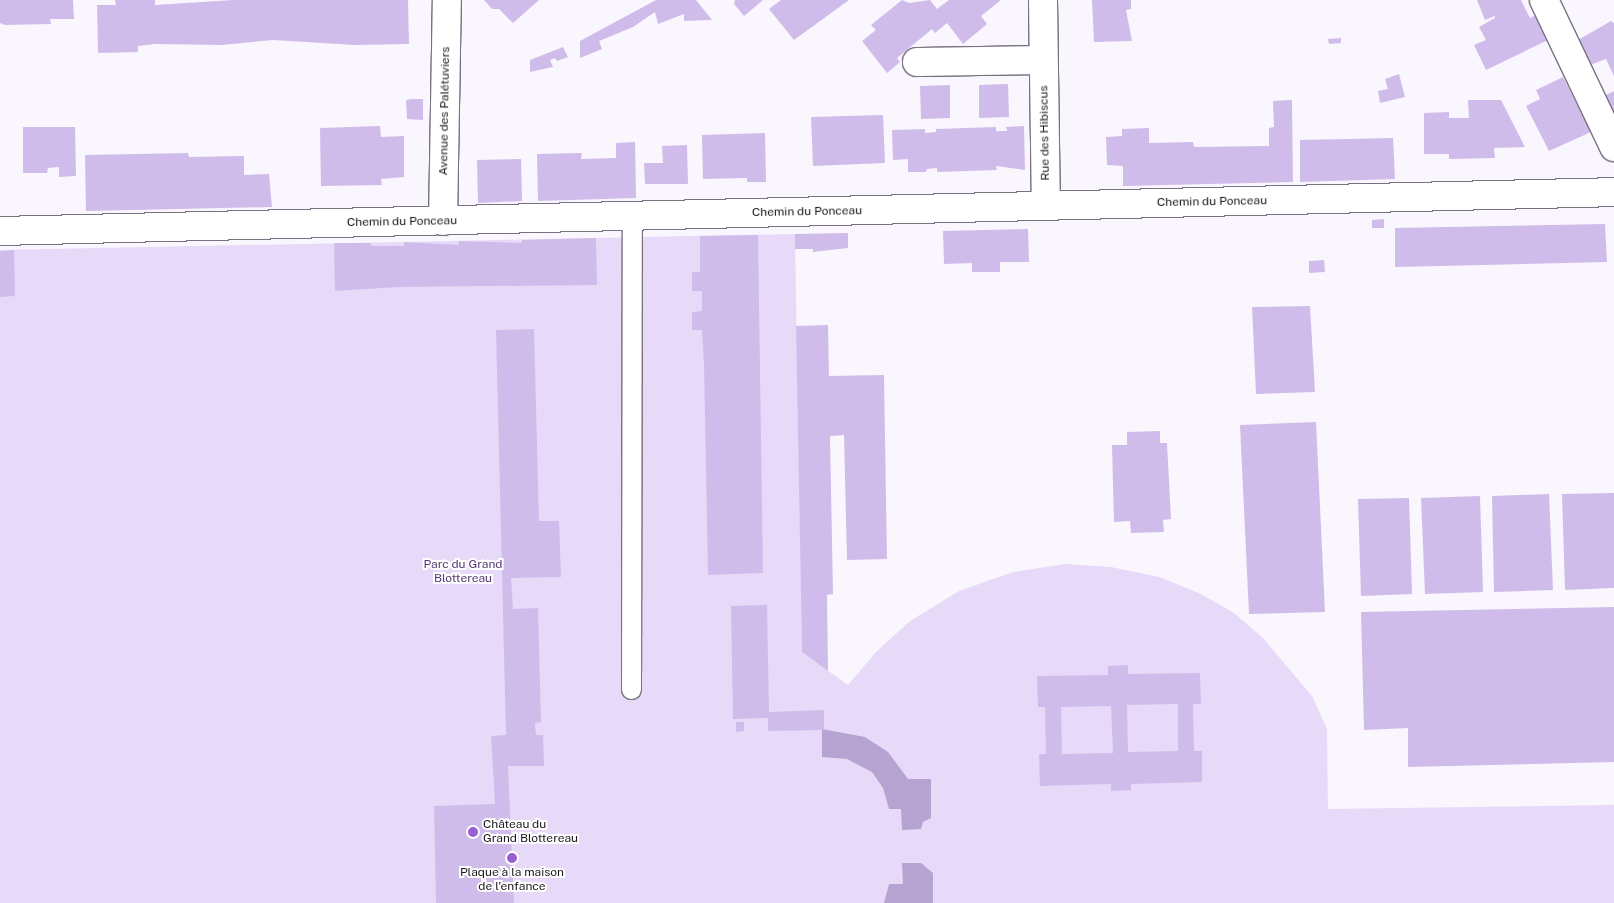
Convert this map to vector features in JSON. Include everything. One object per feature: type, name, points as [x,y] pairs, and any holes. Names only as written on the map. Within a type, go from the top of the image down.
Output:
[{"type":"street","name":"Avenue des Palétuviers","points":[[444,221],[447,0]]},
{"type":"street","name":"Rue des Hibiscus","points":[[1043,0],[1046,206]]},
{"type":"street","points":[[1544,0],[1614,147]]},
{"type":"street","points":[[917,62],[1043,60]]},
{"type":"street","name":"Chemin du Ponceau","points":[[0,231],[1614,192]]},
{"type":"lane","points":[[631,689],[632,216]]},
{"type":"green space","name":"Parc du Grand Blottereau","points":[[795,234],[802,652],[848,685],[876,652],[910,621],[959,591],[1013,572],[1066,564],[1111,567],[1159,577],[1201,594],[1234,613],[1264,639],[1312,696],[1327,729],[1328,809],[1614,805],[1614,903],[0,903],[0,250]]},
{"type":"shaded area","points":[[822,729],[865,737],[888,752],[908,779],[931,779],[931,818],[923,822],[921,829],[902,830],[901,809],[889,809],[883,788],[872,772],[847,759],[822,757]]},
{"type":"shaded area","points":[[902,863],[921,863],[933,873],[933,903],[884,903],[889,884],[903,884]]},
{"type":"building","points":[[0,0],[73,0],[74,19],[50,19],[51,24],[5,25],[0,23]]},
{"type":"building","points":[[115,0],[155,0],[155,5],[233,0],[408,0],[409,44],[355,45],[273,40],[221,45],[155,44],[138,46],[138,52],[98,53],[97,5],[116,5]]},
{"type":"building","points":[[484,0],[539,0],[513,23],[499,9],[492,9]]},
{"type":"building","points":[[656,0],[696,0],[712,20],[684,21],[684,14],[658,24],[655,12],[633,27],[599,41],[602,49],[580,58],[580,41]]},
{"type":"building","points":[[735,0],[763,0],[744,16],[734,4]]},
{"type":"building","points":[[781,0],[849,0],[794,40],[769,9]]},
{"type":"building","points":[[902,0],[909,3],[930,0],[937,9],[949,0],[1001,0],[981,16],[987,24],[963,44],[947,23],[935,33],[932,29],[897,58],[900,62],[887,73],[862,41],[876,30],[871,25]]},
{"type":"building","points":[[1092,0],[1131,0],[1131,9],[1126,10],[1132,41],[1094,42]]},
{"type":"building","points":[[1477,0],[1521,0],[1530,18],[1536,15],[1548,40],[1486,70],[1474,45],[1486,40],[1479,27],[1495,18],[1495,16],[1485,20]]},
{"type":"building","points":[[1611,21],[1614,23],[1614,76],[1606,59],[1590,65],[1578,40]]},
{"type":"building","points":[[1341,38],[1341,43],[1329,44],[1328,39]]},
{"type":"building","points":[[563,47],[568,57],[557,61],[555,58],[550,60],[553,67],[530,72],[530,60]]},
{"type":"building","points":[[1399,74],[1405,97],[1380,103],[1378,91],[1388,89],[1385,79]]},
{"type":"building","points":[[1563,77],[1591,132],[1549,151],[1526,106],[1540,99],[1536,90]]},
{"type":"building","points":[[1008,84],[1009,117],[979,118],[979,85]]},
{"type":"building","points":[[950,85],[950,118],[921,119],[920,86]]},
{"type":"building","points":[[1614,91],[1614,116],[1604,96]]},
{"type":"building","points":[[423,99],[423,120],[407,119],[406,100]]},
{"type":"building","points":[[1292,100],[1293,182],[1123,186],[1123,166],[1107,165],[1106,137],[1122,136],[1122,129],[1149,128],[1149,143],[1193,142],[1194,147],[1269,146],[1269,128],[1274,127],[1273,101]]},
{"type":"building","points":[[1468,100],[1501,100],[1525,147],[1494,148],[1495,158],[1449,159],[1449,154],[1424,154],[1424,113],[1449,112],[1449,118],[1469,118]]},
{"type":"building","points":[[883,115],[885,163],[813,166],[811,117]]},
{"type":"building","points":[[380,126],[381,137],[404,136],[404,177],[381,179],[382,185],[321,186],[320,128]]},
{"type":"building","points":[[1024,126],[1025,170],[996,166],[997,170],[937,172],[937,168],[927,169],[926,172],[908,172],[908,159],[893,160],[892,130],[925,129],[925,133],[936,132],[936,129],[996,127],[996,131],[1007,131],[1006,127]]},
{"type":"building","points":[[23,127],[75,127],[76,176],[59,177],[59,167],[48,168],[47,173],[23,173]]},
{"type":"building","points":[[765,133],[766,182],[747,182],[747,178],[703,179],[702,135]]},
{"type":"building","points":[[1393,138],[1395,179],[1300,182],[1300,140]]},
{"type":"building","points":[[635,142],[636,198],[538,201],[537,154],[582,153],[581,159],[616,158],[616,143]]},
{"type":"building","points":[[687,145],[688,184],[645,184],[644,163],[663,163],[662,146]]},
{"type":"building","points":[[188,153],[189,157],[244,156],[244,175],[269,174],[272,207],[86,211],[85,155]]},
{"type":"building","points":[[521,159],[522,201],[478,203],[477,160]]},
{"type":"building","points":[[1384,219],[1384,228],[1372,228],[1372,220]]},
{"type":"building","points":[[1605,224],[1607,262],[1395,267],[1395,228]]},
{"type":"building","points":[[1028,229],[1029,262],[1000,262],[1000,272],[972,272],[972,263],[944,264],[943,231]]},
{"type":"building","points":[[848,233],[848,248],[813,252],[813,249],[795,249],[795,234]]},
{"type":"building","points":[[758,235],[763,573],[708,575],[702,330],[692,330],[692,312],[702,311],[702,291],[692,291],[692,272],[700,272],[700,236]]},
{"type":"building","points":[[596,238],[597,285],[398,287],[335,291],[334,243],[371,243],[371,246],[404,246],[404,242],[459,245],[459,241],[522,243],[522,240]]},
{"type":"building","points":[[14,250],[15,296],[0,297],[0,251]]},
{"type":"building","points":[[1324,260],[1325,272],[1309,273],[1309,261]]},
{"type":"building","points":[[1310,306],[1315,392],[1256,394],[1252,307]]},
{"type":"building","points":[[828,325],[829,376],[884,375],[887,559],[847,560],[844,435],[830,436],[833,594],[827,595],[828,671],[802,652],[796,326]]},
{"type":"building","points":[[534,329],[539,521],[559,521],[561,577],[511,578],[513,609],[538,608],[541,722],[535,723],[536,735],[543,735],[544,766],[508,766],[514,903],[436,903],[434,806],[495,804],[491,736],[506,735],[496,330]]},
{"type":"building","points":[[1316,422],[1325,612],[1249,614],[1240,425]]},
{"type":"building","points":[[1160,431],[1160,443],[1167,443],[1171,519],[1163,520],[1164,532],[1131,533],[1130,521],[1114,522],[1112,445],[1127,445],[1127,432]]},
{"type":"building","points":[[1614,493],[1614,588],[1565,590],[1562,494]]},
{"type":"building","points":[[1549,494],[1553,590],[1494,592],[1492,496]]},
{"type":"building","points":[[1480,496],[1483,592],[1425,594],[1421,498]]},
{"type":"building","points":[[1409,498],[1412,594],[1361,596],[1358,499]]},
{"type":"building","points":[[767,605],[769,712],[824,710],[824,730],[768,731],[768,718],[733,719],[731,606]]},
{"type":"building","points":[[1614,607],[1614,762],[1408,767],[1408,728],[1364,730],[1361,612]]},
{"type":"building","points":[[1128,665],[1128,674],[1200,673],[1201,704],[1193,704],[1194,751],[1202,751],[1202,782],[1131,784],[1131,790],[1111,791],[1111,784],[1040,786],[1039,754],[1046,754],[1045,707],[1038,707],[1037,676],[1108,675],[1108,666]],"holes":[[[1178,704],[1178,751],[1128,752],[1127,705]],[[1111,706],[1113,753],[1062,754],[1061,707]]]},
{"type":"building","points":[[736,722],[744,722],[744,731],[736,732]]},
{"type":"place","name":"Château du Grand Blottereau","points":[[473,832]]},
{"type":"place","name":"Plaque à la maison de l'enfance","points":[[512,858]]}]
